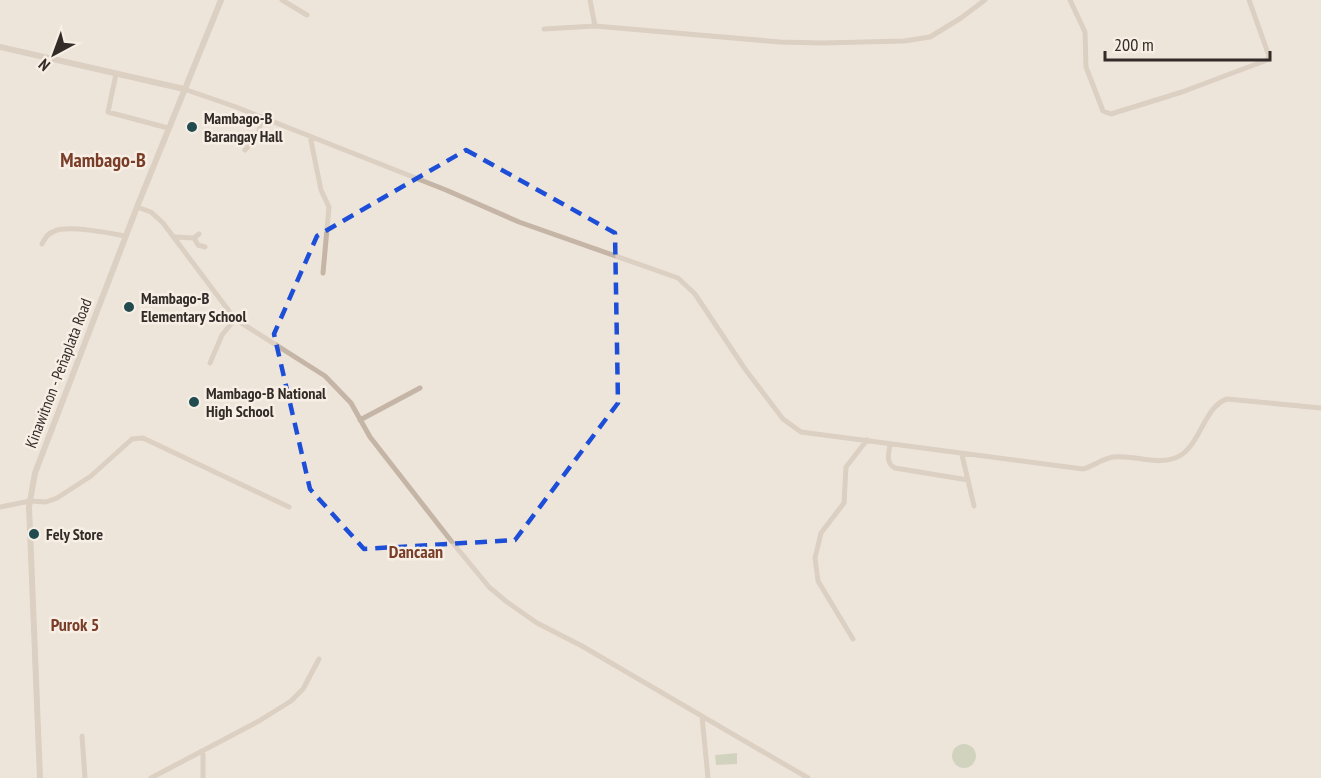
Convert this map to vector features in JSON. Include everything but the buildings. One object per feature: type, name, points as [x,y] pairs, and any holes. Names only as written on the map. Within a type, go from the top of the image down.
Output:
[{"type":"street","name":"Kinawitnon - Peñaplata Road","points":[[40,778],[31,488],[40,455],[125,236],[221,0]]},
{"type":"street","points":[[282,0],[307,15]]},
{"type":"street","points":[[590,0],[595,26]]},
{"type":"street","points":[[544,29],[595,26],[780,42],[904,41],[930,37],[942,31],[986,0]]},
{"type":"street","points":[[1070,0],[1085,32],[1084,59],[1092,86],[1103,111],[1111,114],[1182,92],[1267,60],[1269,56],[1249,0]]},
{"type":"street","points":[[0,47],[203,94],[519,222],[678,278],[695,294],[745,369],[783,419],[801,432],[1083,469],[1113,457],[1171,459],[1187,451],[1216,405],[1221,401],[1235,400],[1321,408]]},
{"type":"street","points":[[116,74],[108,112],[168,128]]},
{"type":"street","points":[[245,150],[258,135],[262,117]]},
{"type":"street","points":[[310,136],[321,190],[329,207],[323,271],[331,269]]},
{"type":"street","points":[[137,207],[159,218],[235,319],[325,376],[351,403],[387,460],[489,586],[507,602],[537,623],[582,646],[808,778]]},
{"type":"street","points":[[42,244],[47,236],[57,229],[106,232],[125,236]]},
{"type":"street","points":[[175,237],[194,238],[199,234]]},
{"type":"street","points":[[194,238],[198,245],[205,247]]},
{"type":"street","points":[[210,363],[222,335],[235,319]]},
{"type":"street","points":[[360,420],[420,388]]},
{"type":"street","points":[[0,507],[30,501],[51,500],[65,494],[98,470],[132,440],[143,438],[289,507]]},
{"type":"street","points":[[853,639],[818,580],[815,558],[821,533],[844,504],[846,467],[867,440]]},
{"type":"street","points":[[890,444],[889,463],[895,468],[968,480]]},
{"type":"street","points":[[962,454],[974,506]]},
{"type":"street","points":[[151,778],[291,701],[303,689],[319,659]]},
{"type":"street","points":[[702,716],[708,778]]},
{"type":"street","points":[[82,736],[85,778]]},
{"type":"street","points":[[203,751],[203,778]]},
{"type":"highlighted area","points":[[466,150],[615,233],[618,403],[515,540],[364,549],[310,489],[274,334],[317,236]]},
{"type":"green space","points":[[964,744],[969,745],[975,751],[975,761],[969,767],[964,768],[959,767],[953,761],[952,756],[953,751],[959,745]]},
{"type":"green space","points":[[737,753],[737,764],[716,765],[715,755]]},
{"type":"place","name":"Mambago-B Barangay Hall","points":[[192,127]]},
{"type":"place","name":"Mambago-B Elementary School","points":[[129,307]]},
{"type":"place","name":"Mambago-B National High School","points":[[194,402]]},
{"type":"place","name":"Fely Store","points":[[34,534]]},
{"type":"district","name":"Mambago-B","points":[[103,160]]},
{"type":"district","name":"Dancaan","points":[[416,552]]},
{"type":"district","name":"Purok 5","points":[[75,625]]}]
